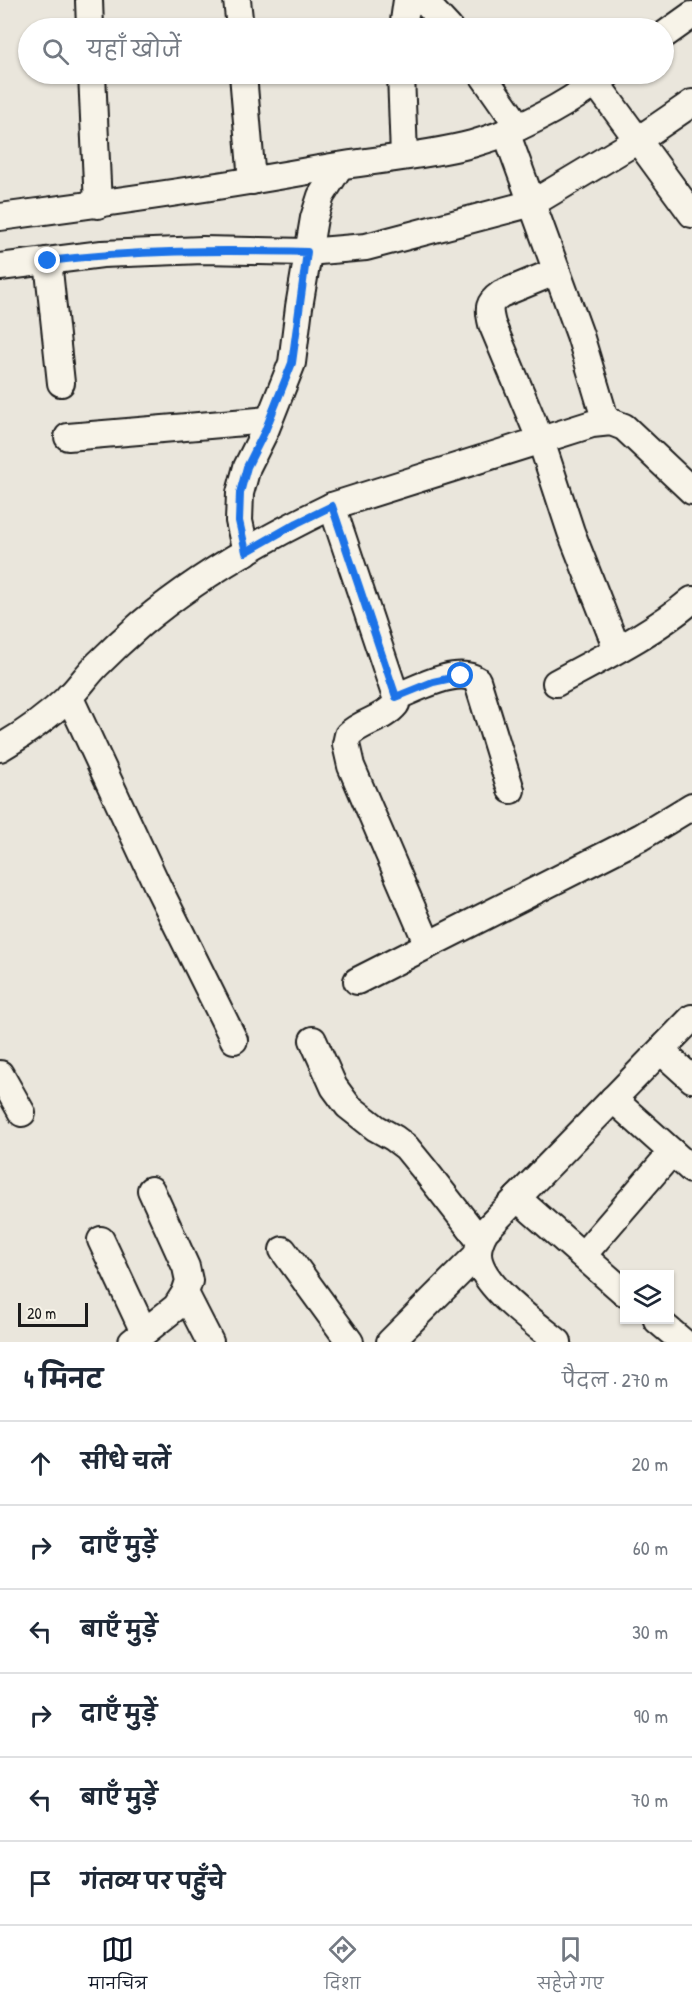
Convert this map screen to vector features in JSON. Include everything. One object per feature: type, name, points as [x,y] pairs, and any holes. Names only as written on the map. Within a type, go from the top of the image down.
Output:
[{"type":"street","points":[[89,0],[90,18]]},
{"type":"street","points":[[237,0],[239,18]]},
{"type":"street","points":[[404,18],[406,0]]},
{"type":"street","points":[[423,0],[440,18]]},
{"type":"street","points":[[674,24],[687,10]]},
{"type":"street","points":[[92,84],[98,205]]},
{"type":"street","points":[[244,84],[252,181]]},
{"type":"street","points":[[401,84],[404,156]]},
{"type":"street","points":[[488,84],[513,129],[533,203],[580,335],[606,422]]},
{"type":"street","points":[[0,217],[98,205],[471,144],[538,119],[593,84]]},
{"type":"street","points":[[605,84],[638,140],[692,214]]},
{"type":"street","points":[[0,267],[102,254],[203,250],[307,252],[366,247],[533,203],[638,140],[692,103]]},
{"type":"street","points":[[246,552],[239,521],[240,493],[247,467],[292,363],[307,252],[314,218],[321,196],[340,166]]},
{"type":"street","points":[[48,261],[62,383]]},
{"type":"street","points":[[557,271],[501,294],[493,299],[489,312],[541,441],[571,532],[617,649]]},
{"type":"street","points":[[68,437],[269,420]]},
{"type":"street","points":[[0,748],[69,696],[96,666],[141,624],[183,590],[297,523],[332,506],[592,424],[606,422],[624,427],[692,491]]},
{"type":"street","points":[[332,506],[396,697],[396,704],[383,716],[353,730],[348,735],[346,744],[351,766],[362,793],[428,945]]},
{"type":"street","points":[[556,683],[617,649],[679,611],[692,600]]},
{"type":"street","points":[[396,697],[452,677],[471,676],[477,680],[511,790]]},
{"type":"street","points":[[69,696],[157,885],[234,1040]]},
{"type":"street","points":[[357,981],[641,837],[692,806]]},
{"type":"street","points":[[394,1341],[479,1247],[485,1231],[692,1018]]},
{"type":"street","points":[[313,1040],[334,1087],[348,1106],[406,1147],[479,1247],[481,1267],[495,1288],[558,1342]]},
{"type":"street","points":[[661,1051],[692,1079]]},
{"type":"street","points":[[0,1074],[22,1113]]},
{"type":"street","points":[[613,1099],[692,1170]]},
{"type":"street","points":[[583,1255],[672,1152]]},
{"type":"street","points":[[101,1240],[138,1337],[176,1307],[189,1281],[186,1267],[151,1190]]},
{"type":"street","points":[[517,1198],[620,1288]]},
{"type":"street","points":[[283,1250],[350,1342]]},
{"type":"street","points":[[185,1293],[210,1342]]},
{"type":"street","points":[[662,1324],[683,1342]]},
{"type":"route","points":[[48,261],[140,252],[203,250],[307,252],[292,363],[265,431],[247,467],[240,493],[239,521],[246,552],[332,506],[396,697],[433,682],[461,676]]}]
